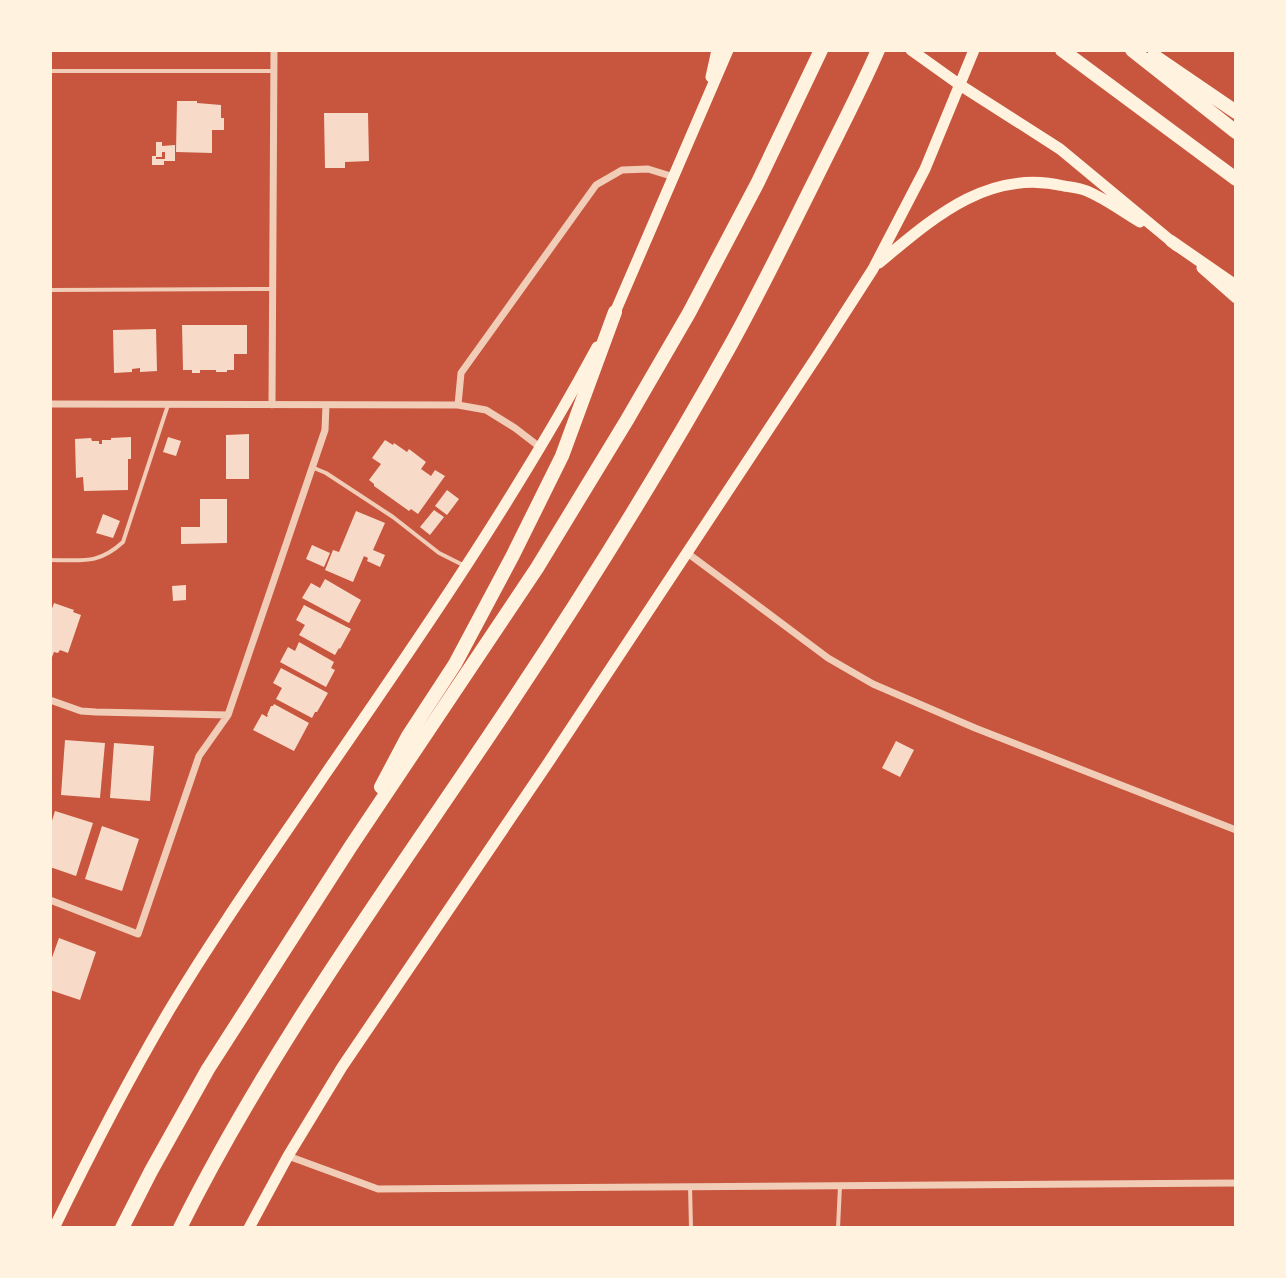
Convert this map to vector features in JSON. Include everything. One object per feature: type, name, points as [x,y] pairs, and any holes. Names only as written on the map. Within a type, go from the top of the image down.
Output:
[{"type":"highway","points":[[122,1228],[208,1069],[351,846],[537,568],[627,420],[689,313],[758,182],[821,50]]},
{"type":"highway","points":[[180,1228],[271,1064],[554,637],[662,464],[731,344],[878,50]]},
{"type":"highway","points":[[1062,50],[1236,179]]},
{"type":"highway","points":[[1132,50],[1236,132]]},
{"type":"highway","points":[[1145,50],[1236,112]]},
{"type":"highway","points":[[351,846],[408,736],[455,664],[562,456],[615,312]]},
{"type":"main road","points":[[704,108],[717,50]]},
{"type":"main road","points":[[54,1228],[106,1121],[171,1007],[257,874],[466,566],[568,402],[615,312],[728,50]]},
{"type":"main road","points":[[911,50],[1060,149],[1236,298]]},
{"type":"main road","points":[[249,1228],[342,1067],[546,766],[873,269],[925,169],[974,50]]},
{"type":"main road","points":[[873,269],[933,218],[962,201],[991,188],[1045,181],[1087,191],[1171,241],[1236,286]]},
{"type":"street","points":[[272,405],[274,50]]},
{"type":"street","points":[[458,405],[461,373],[596,185],[622,170],[648,169],[674,177]]},
{"type":"street","points":[[50,404],[458,405],[486,410],[541,448]]},
{"type":"street","points":[[50,900],[138,934],[199,756],[228,715],[325,430],[326,405]]},
{"type":"street","points":[[686,552],[828,658],[873,684],[975,728],[1236,830]]},
{"type":"street","points":[[50,700],[81,711],[228,715]]},
{"type":"street","points":[[288,1156],[378,1189],[1236,1183]]},
{"type":"lane","points":[[50,71],[274,71]]},
{"type":"lane","points":[[50,290],[273,289]]},
{"type":"lane","points":[[50,560],[96,560],[123,542],[168,405]]},
{"type":"lane","points":[[312,467],[393,517],[439,553],[466,566]]},
{"type":"lane","points":[[838,1228],[841,1185]]},
{"type":"lane","points":[[690,1186],[691,1228]]},
{"type":"building","points":[[177,101],[221,105],[224,130],[212,130],[212,153],[176,152]]},
{"type":"building","points":[[324,113],[368,113],[369,161],[345,162],[345,168],[325,168]]},
{"type":"building","points":[[156,142],[162,142],[162,146],[175,145],[175,161],[152,165]]},
{"type":"building","points":[[182,325],[247,325],[247,354],[234,354],[234,370],[227,372],[200,370],[200,373],[192,373],[192,370],[183,370]]},
{"type":"building","points":[[156,329],[157,371],[140,372],[140,368],[132,369],[132,372],[114,373],[113,330]]},
{"type":"building","points":[[249,434],[249,479],[226,479],[226,435]]},
{"type":"building","points":[[131,437],[128,490],[84,491],[83,477],[76,478],[75,439],[91,438],[102,444],[102,440]]},
{"type":"building","points":[[168,437],[181,441],[176,456],[163,452]]},
{"type":"building","points":[[385,440],[407,452],[409,449],[426,462],[421,469],[431,476],[435,470],[445,476],[418,514],[411,509],[409,511],[369,480],[381,464],[372,458]]},
{"type":"building","points":[[447,490],[459,499],[447,515],[435,506]]},
{"type":"building","points":[[200,499],[227,499],[227,543],[181,544],[181,527],[200,527]]},
{"type":"building","points":[[434,510],[444,517],[430,535],[420,527]]},
{"type":"building","points":[[356,511],[385,523],[373,550],[385,555],[380,567],[367,561],[368,558],[364,556],[353,582],[325,570],[333,550],[339,552]]},
{"type":"building","points":[[103,514],[120,521],[113,538],[96,533]]},
{"type":"building","points":[[312,545],[330,553],[324,567],[306,559]]},
{"type":"building","points":[[325,579],[361,600],[349,623],[302,598],[311,583],[320,588]]},
{"type":"building","points":[[186,585],[186,600],[173,601],[172,586]]},
{"type":"building","points":[[54,603],[81,615],[68,653],[60,650],[54,652],[50,662],[50,614]]},
{"type":"building","points":[[304,605],[351,629],[335,655],[299,635],[305,625],[296,620]]},
{"type":"building","points":[[299,642],[334,662],[331,668],[335,670],[326,687],[280,662],[288,647],[295,651]]},
{"type":"building","points":[[281,668],[328,693],[312,718],[276,699],[282,688],[273,683]]},
{"type":"building","points":[[274,704],[309,723],[294,751],[253,730],[262,714],[267,717]]},
{"type":"building","points":[[65,740],[105,743],[100,798],[61,795]]},
{"type":"building","points":[[896,741],[914,750],[900,777],[882,768]]},
{"type":"building","points":[[114,743],[154,746],[150,801],[110,798]]},
{"type":"building","points":[[55,811],[93,823],[76,876],[50,867],[50,827]]},
{"type":"building","points":[[102,826],[139,839],[122,891],[85,879]]},
{"type":"building","points":[[59,938],[96,952],[80,1000],[50,990],[50,963]]}]
